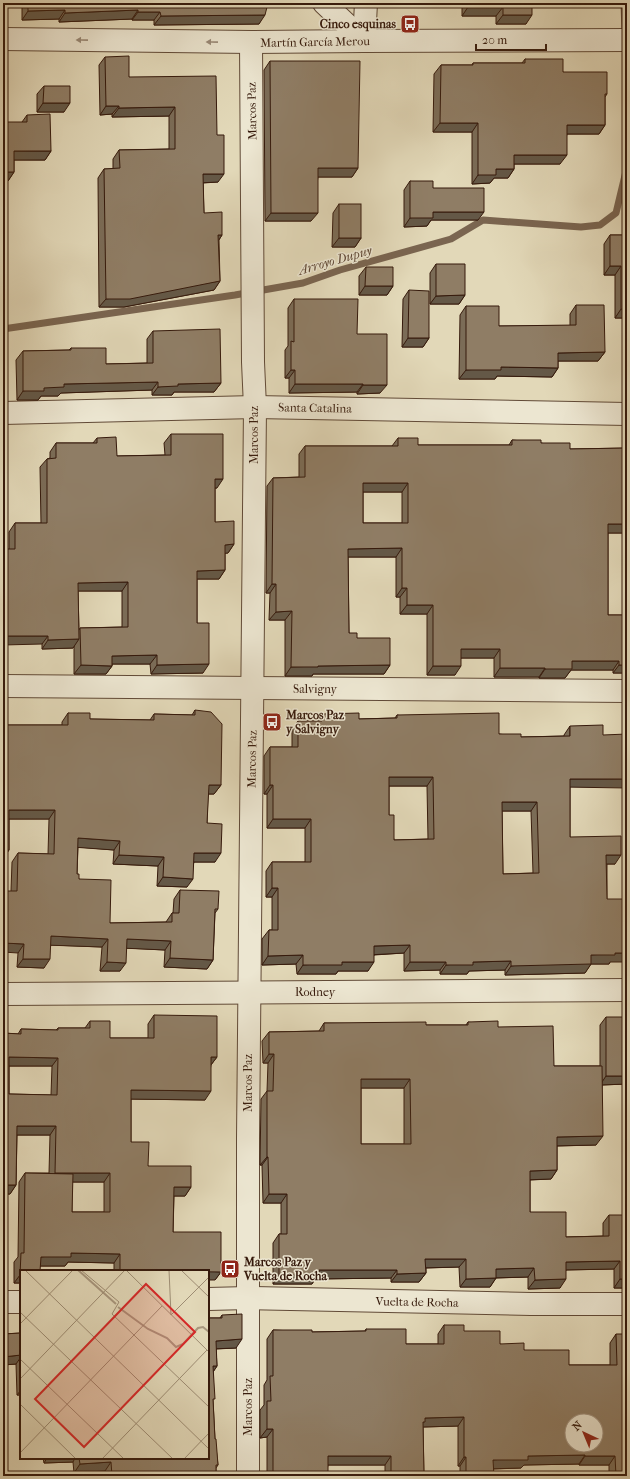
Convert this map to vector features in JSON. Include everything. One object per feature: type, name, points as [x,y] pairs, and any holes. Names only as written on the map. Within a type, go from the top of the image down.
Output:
[{"type":"street","points":[[324,3],[364,41]]},
{"type":"street","points":[[364,41],[366,3]]},
{"type":"street","name":"Martín García Merou","points":[[3,39],[251,42],[627,40]]},
{"type":"street","name":"Marcos Paz","points":[[248,1476],[249,993],[255,407],[253,362],[251,42]]},
{"type":"street","name":"Santa Catalina","points":[[3,413],[255,407],[627,414]]},
{"type":"street","name":"Salvigny","points":[[3,686],[627,691]]},
{"type":"street","name":"Rodney","points":[[3,994],[627,990]]},
{"type":"street","name":"Vuelta de Rocha","points":[[209,1299],[248,1298],[523,1304],[627,1304]]},
{"type":"street","points":[[3,1302],[20,1302]]},
{"type":"building","points":[[28,3],[268,3],[265,15],[161,16],[160,12],[138,12],[138,10],[65,13],[65,10],[28,11]]},
{"type":"building","points":[[468,3],[532,3],[532,15],[503,15],[503,7],[468,7]]},
{"type":"building","points":[[129,56],[129,77],[216,76],[217,135],[224,135],[224,174],[203,174],[204,213],[222,212],[222,235],[218,235],[220,281],[130,299],[106,299],[104,169],[120,168],[119,150],[175,149],[175,107],[119,108],[119,106],[106,106],[105,57]]},
{"type":"building","points":[[525,59],[563,59],[563,72],[607,72],[605,125],[567,125],[567,155],[514,155],[514,169],[496,169],[496,175],[478,175],[478,123],[440,123],[441,65],[473,65],[473,63],[525,63]]},
{"type":"building","points":[[270,61],[360,61],[358,168],[318,168],[318,213],[271,213]]},
{"type":"building","points":[[44,86],[70,86],[70,103],[43,103]]},
{"type":"building","points":[[50,114],[51,151],[14,151],[14,172],[3,172],[3,122],[27,122],[27,115]]},
{"type":"building","points":[[410,181],[433,181],[433,188],[484,188],[484,212],[433,212],[433,218],[410,218]]},
{"type":"building","points":[[339,204],[361,204],[361,238],[339,238]]},
{"type":"building","points":[[610,235],[627,235],[627,309],[621,309],[621,266],[610,266]]},
{"type":"building","points":[[436,264],[465,264],[465,295],[436,296]]},
{"type":"building","points":[[366,267],[393,267],[393,286],[365,286]]},
{"type":"building","points":[[409,290],[429,291],[429,338],[408,338]]},
{"type":"building","points":[[294,299],[358,299],[357,334],[387,334],[387,385],[295,384],[295,370],[291,370],[291,341],[294,342]]},
{"type":"building","points":[[576,305],[604,305],[605,352],[558,353],[558,368],[501,367],[501,370],[466,370],[466,306],[499,306],[499,326],[576,325]]},
{"type":"building","points":[[220,329],[221,383],[178,384],[178,386],[158,387],[158,382],[64,384],[64,387],[44,388],[44,391],[23,391],[23,351],[71,350],[71,348],[106,348],[106,364],[153,363],[153,331]]},
{"type":"building","points":[[171,434],[223,434],[223,479],[215,479],[215,522],[234,521],[234,544],[225,545],[225,570],[197,571],[197,623],[209,623],[209,664],[157,665],[157,655],[112,656],[112,666],[81,665],[80,628],[128,627],[128,582],[78,583],[79,639],[48,640],[48,636],[3,636],[3,549],[15,549],[15,523],[47,523],[47,459],[56,458],[56,443],[97,443],[97,438],[116,437],[117,456],[171,455]]},
{"type":"building","points":[[398,438],[418,438],[418,445],[512,445],[512,440],[541,440],[541,443],[570,443],[570,449],[627,448],[627,524],[608,524],[608,615],[627,615],[627,665],[619,665],[619,661],[572,661],[572,669],[500,668],[500,649],[461,649],[461,666],[433,666],[433,605],[407,605],[407,588],[402,588],[402,548],[348,549],[349,633],[357,633],[357,638],[390,638],[390,665],[291,667],[292,611],[276,612],[276,584],[272,584],[273,478],[305,477],[305,446],[398,446]],"holes":[[[363,483],[408,483],[408,523],[363,523]]]},
{"type":"building","points":[[195,710],[211,712],[222,724],[221,785],[209,785],[207,823],[222,824],[221,853],[194,853],[193,879],[163,877],[164,857],[119,855],[120,841],[78,838],[77,874],[79,874],[79,879],[111,880],[110,923],[172,922],[172,913],[179,913],[180,890],[219,891],[218,909],[215,909],[213,960],[170,958],[171,941],[127,939],[126,963],[107,962],[108,939],[51,936],[50,959],[23,959],[24,944],[3,943],[3,891],[17,891],[18,853],[54,854],[55,810],[9,810],[9,850],[3,850],[3,725],[68,725],[68,713],[90,713],[90,719],[154,720],[154,714],[195,715]]},
{"type":"building","points":[[359,713],[359,719],[397,718],[397,715],[499,713],[499,734],[521,734],[521,737],[570,736],[570,726],[603,725],[603,735],[627,734],[627,779],[570,779],[570,837],[621,836],[621,855],[606,855],[607,899],[627,899],[627,953],[615,953],[615,955],[591,955],[591,964],[511,966],[511,961],[473,962],[473,965],[446,965],[446,962],[410,962],[410,945],[374,946],[374,962],[342,962],[342,965],[303,965],[303,955],[268,956],[269,930],[278,930],[278,888],[272,888],[272,862],[311,862],[311,819],[273,819],[273,785],[270,785],[270,747],[298,747],[298,721],[322,721],[322,714]],"holes":[[[389,777],[433,777],[434,839],[394,840],[394,815],[389,815]],[[502,802],[537,802],[539,873],[503,874]]]},
{"type":"building","points":[[154,1015],[217,1016],[217,1057],[211,1057],[211,1091],[131,1090],[131,1142],[149,1142],[148,1166],[191,1166],[191,1187],[174,1187],[173,1232],[221,1232],[221,1272],[209,1272],[209,1270],[120,1270],[120,1254],[71,1253],[71,1257],[41,1257],[40,1270],[20,1270],[21,1253],[24,1253],[25,1173],[73,1174],[72,1212],[110,1212],[110,1173],[55,1173],[56,1126],[17,1126],[16,1185],[3,1185],[3,1033],[21,1034],[21,1029],[58,1030],[58,1028],[90,1028],[90,1021],[110,1021],[110,1038],[154,1038]],"holes":[[[9,1057],[58,1058],[57,1095],[9,1094]]]},
{"type":"building","points":[[606,1017],[626,1017],[627,1076],[606,1076]]},
{"type":"building","points":[[498,1021],[498,1027],[553,1026],[554,1066],[602,1066],[603,1136],[557,1137],[557,1170],[530,1171],[530,1212],[566,1212],[566,1237],[609,1236],[609,1215],[627,1215],[627,1279],[620,1279],[620,1261],[566,1262],[566,1279],[535,1280],[534,1268],[496,1269],[496,1278],[466,1279],[466,1259],[425,1259],[426,1273],[397,1274],[397,1270],[319,1270],[319,1275],[279,1275],[279,1234],[287,1234],[287,1194],[269,1194],[267,1157],[267,1091],[273,1091],[274,1054],[269,1054],[269,1032],[324,1031],[324,1023],[426,1022],[426,1025],[468,1025],[468,1022]],"holes":[[[361,1079],[410,1079],[411,1144],[361,1144]]]},
{"type":"building","points":[[242,1314],[242,1339],[216,1341],[217,1366],[213,1366],[215,1399],[213,1399],[218,1465],[216,1465],[216,1476],[112,1476],[111,1462],[80,1464],[79,1459],[209,1459],[209,1318],[222,1318],[222,1315]]},
{"type":"building","points":[[444,1325],[464,1325],[464,1331],[500,1331],[500,1344],[524,1343],[524,1350],[569,1350],[569,1365],[617,1365],[616,1334],[627,1334],[627,1476],[616,1476],[615,1456],[585,1455],[528,1456],[528,1460],[493,1460],[494,1476],[466,1476],[466,1457],[464,1457],[464,1417],[425,1418],[425,1422],[423,1422],[424,1476],[391,1476],[391,1456],[328,1456],[328,1473],[324,1473],[324,1476],[273,1476],[273,1429],[267,1429],[267,1401],[271,1401],[270,1376],[273,1376],[273,1330],[312,1330],[312,1332],[366,1331],[366,1329],[406,1329],[406,1344],[444,1344]]},
{"type":"building","points":[[20,1333],[20,1355],[3,1357],[3,1334]]},
{"type":"waterway","name":"Arroyo Dupuy","points":[[624,3],[627,93]]},
{"type":"waterway","name":"Arroyo Dupuy","points":[[3,329],[235,295],[303,283],[340,270],[451,239],[483,220],[581,227],[600,225],[616,213],[627,167]]},
{"type":"place","name":"Cinco esquinas","points":[[410,24]]},
{"type":"place","name":"Marcos Paz y Salvigny","points":[[272,722]]},
{"type":"place","name":"Marcos Paz y Vuelta de Rocha","points":[[230,1269]]}]
